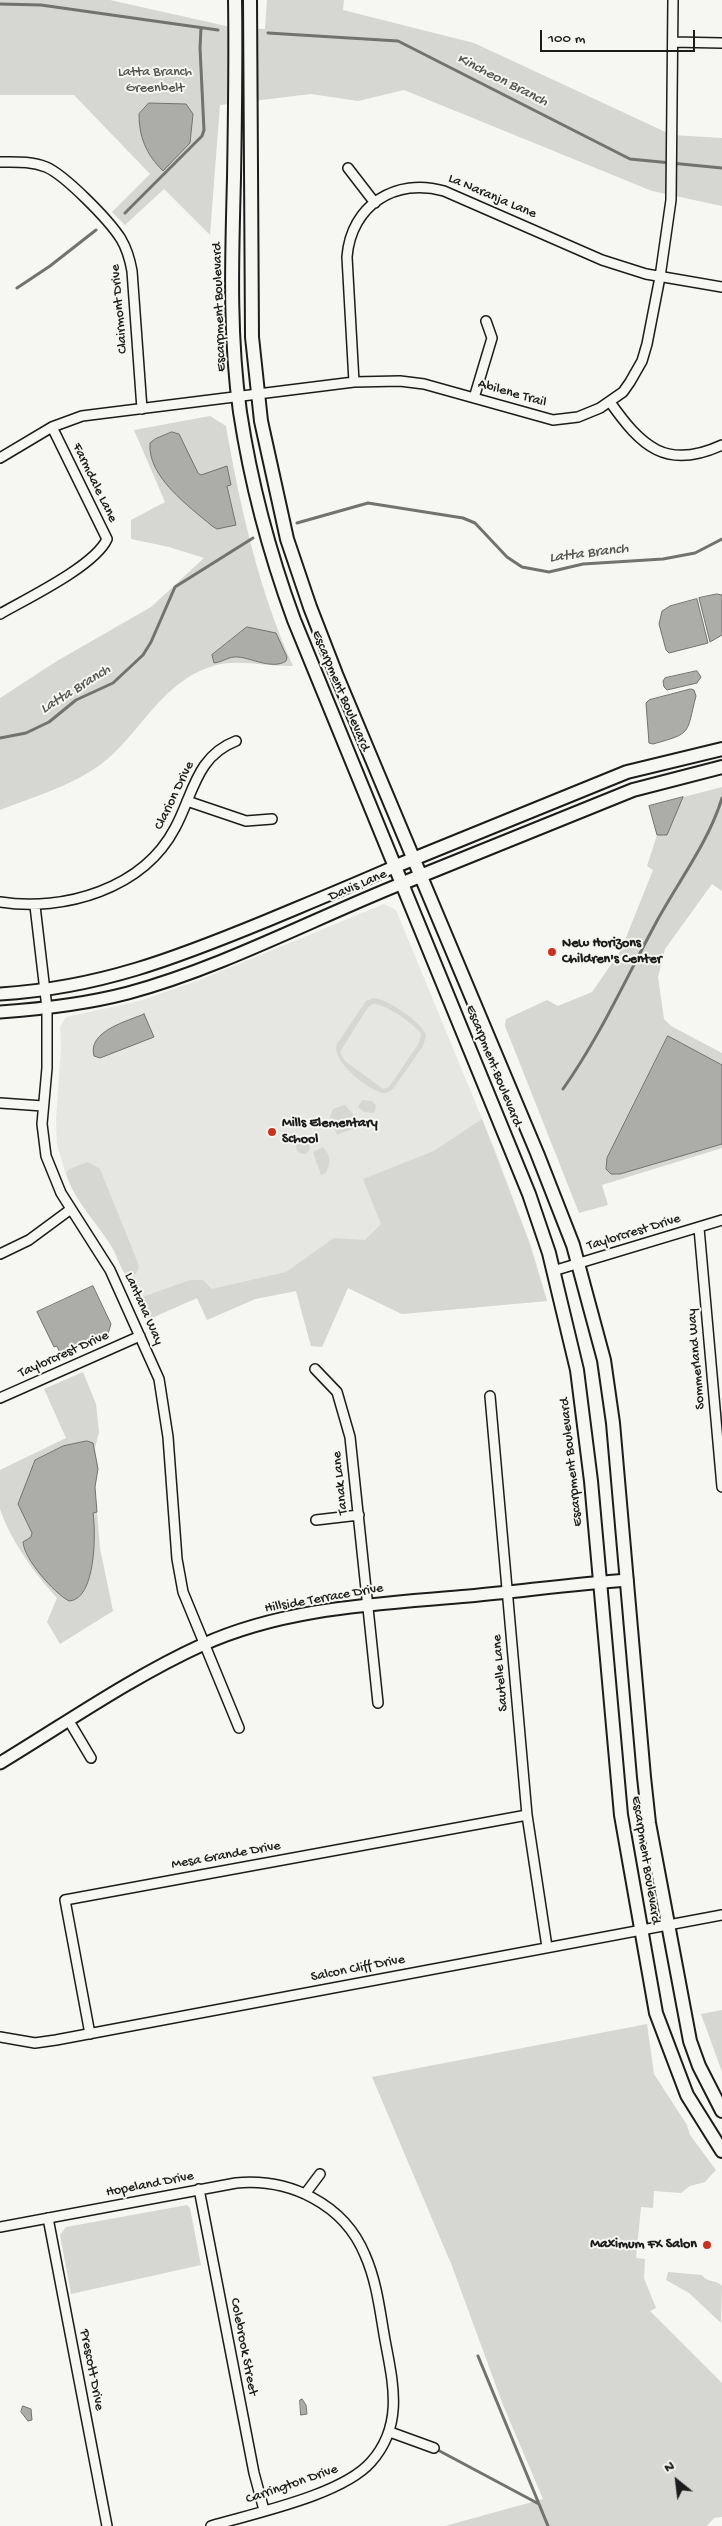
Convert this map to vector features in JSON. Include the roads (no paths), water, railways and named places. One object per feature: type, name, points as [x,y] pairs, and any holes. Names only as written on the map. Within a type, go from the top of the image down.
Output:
[{"type":"main road","name":"Escarpment Boulevard","points":[[235,0],[232,296],[239,397],[249,466],[276,570],[303,642],[529,1194],[553,1271],[577,1370],[586,1432],[621,1815],[640,1930],[656,2013],[668,2051],[687,2095],[722,2150]]},
{"type":"main road","name":"Escarpment Boulevard","points":[[250,0],[251,318],[258,395],[269,463],[287,539],[321,635],[413,860],[537,1153],[580,1264],[606,1369],[616,1450],[649,1823],[690,2041],[699,2066],[722,2111]]},
{"type":"main road","points":[[303,642],[321,635]]},
{"type":"main road","name":"Davis Lane","points":[[396,866],[627,772],[722,749]]},
{"type":"main road","name":"Davis Lane","points":[[403,883],[633,790],[722,767]]},
{"type":"street","name":"Abilene Trail","points":[[0,458],[52,427],[82,416],[354,382],[413,382],[553,420],[578,417],[610,402],[630,382],[642,361],[660,277],[670,200],[673,0]]},
{"type":"street","points":[[673,42],[722,43]]},
{"type":"street","name":"Clairmont Drive","points":[[0,162],[36,164],[56,172],[122,240],[128,252],[132,271],[142,409]]},
{"type":"street","points":[[348,168],[375,203]]},
{"type":"street","name":"La Naranja Lane","points":[[354,382],[348,248],[356,224],[375,203],[390,193],[408,187],[433,188],[602,260],[660,277],[722,287]]},
{"type":"street","points":[[474,398],[492,338],[486,322]]},
{"type":"street","points":[[610,402],[634,435],[654,449],[688,455],[709,451],[722,445]]},
{"type":"street","name":"Farmdale Lane","points":[[0,614],[90,560],[104,546],[107,540],[52,427]]},
{"type":"street","name":"Clarion Drive","points":[[0,902],[35,906],[85,896],[123,881],[136,873],[165,845],[177,826],[200,771],[210,757],[218,750],[236,741]]},
{"type":"street","points":[[187,801],[246,821],[272,819]]},
{"type":"street","name":"Davis Lane","points":[[0,994],[46,990],[91,983],[162,962],[396,866]]},
{"type":"street","name":"Davis Lane","points":[[0,1012],[47,1008],[108,998],[175,978],[403,883]]},
{"type":"street","name":"Lantana Way","points":[[35,906],[47,1008],[48,1068],[43,1138],[46,1156],[55,1181],[70,1209],[110,1270],[162,1390],[179,1574],[188,1607],[239,1728]]},
{"type":"street","points":[[0,1103],[44,1106]]},
{"type":"street","points":[[0,1254],[29,1240],[70,1209]]},
{"type":"street","name":"Taylorcrest Drive","points":[[553,1271],[722,1220]]},
{"type":"street","name":"Sommerland Way","points":[[699,1228],[722,1488]]},
{"type":"street","name":"Taylorcrest Drive","points":[[0,1398],[140,1336]]},
{"type":"street","name":"Tanak Lane","points":[[315,1369],[337,1392],[345,1412],[350,1437],[378,1703]]},
{"type":"street","name":"Sautelle Lane","points":[[490,1396],[509,1592],[527,1815],[547,1947]]},
{"type":"street","points":[[316,1520],[359,1516]]},
{"type":"street","name":"Hillside Terrace Drive","points":[[0,1763],[146,1675],[203,1645],[251,1628],[299,1615],[367,1604],[627,1580]]},
{"type":"street","points":[[69,1721],[91,1758]]},
{"type":"street","name":"Mesa Grande Drive","points":[[90,2034],[65,1900],[527,1815]]},
{"type":"street","name":"Salcon Cliff Drive","points":[[0,2037],[35,2043],[90,2034],[722,1915]]},
{"type":"street","points":[[305,2194],[320,2174]]},
{"type":"street","name":"Hopeland Drive","points":[[0,2227],[236,2183],[260,2182],[288,2186],[305,2194],[340,2217],[357,2238],[369,2264],[395,2394],[390,2432]]},
{"type":"street","name":"Colebrook Street","points":[[199,2190],[254,2473],[264,2510]]},
{"type":"street","name":"Prescott Drive","points":[[48,2218],[107,2526]]},
{"type":"street","points":[[390,2432],[434,2448]]},
{"type":"street","name":"Carrington Drive","points":[[212,2526],[346,2483],[372,2461],[390,2432]]},
{"type":"waterway","name":"Kincheon Branch","points":[[0,4],[41,5],[218,30]]},
{"type":"waterway","points":[[125,213],[202,136],[204,130],[200,48],[201,28]]},
{"type":"waterway","name":"Kincheon Branch","points":[[268,33],[398,41],[630,159],[722,168]]},
{"type":"waterway","points":[[17,288],[50,266],[96,230]]},
{"type":"waterway","name":"Latta Branch","points":[[297,523],[368,503],[463,518],[475,523],[507,557],[522,567],[549,572],[583,564],[663,559],[695,553],[722,539]]},
{"type":"waterway","name":"Latta Branch","points":[[0,738],[26,733],[49,722],[76,700],[113,683],[143,655],[151,642],[175,587],[253,538]]},
{"type":"waterway","points":[[563,1089],[602,1027],[658,919],[702,845],[722,798]]},
{"type":"waterway","points":[[478,2356],[539,2504]]},
{"type":"waterway","points":[[434,2448],[539,2504],[548,2526]]},
{"type":"place","name":"New Horizons Children's Center","points":[[552,952]]},
{"type":"place","name":"Mills Elementary School","points":[[272,1132]]},
{"type":"place","name":"Maximum FX Salon","points":[[707,2245]]},
{"type":"park label","name":"Latta Branch Greenbelt","points":[[155,82]]}]
